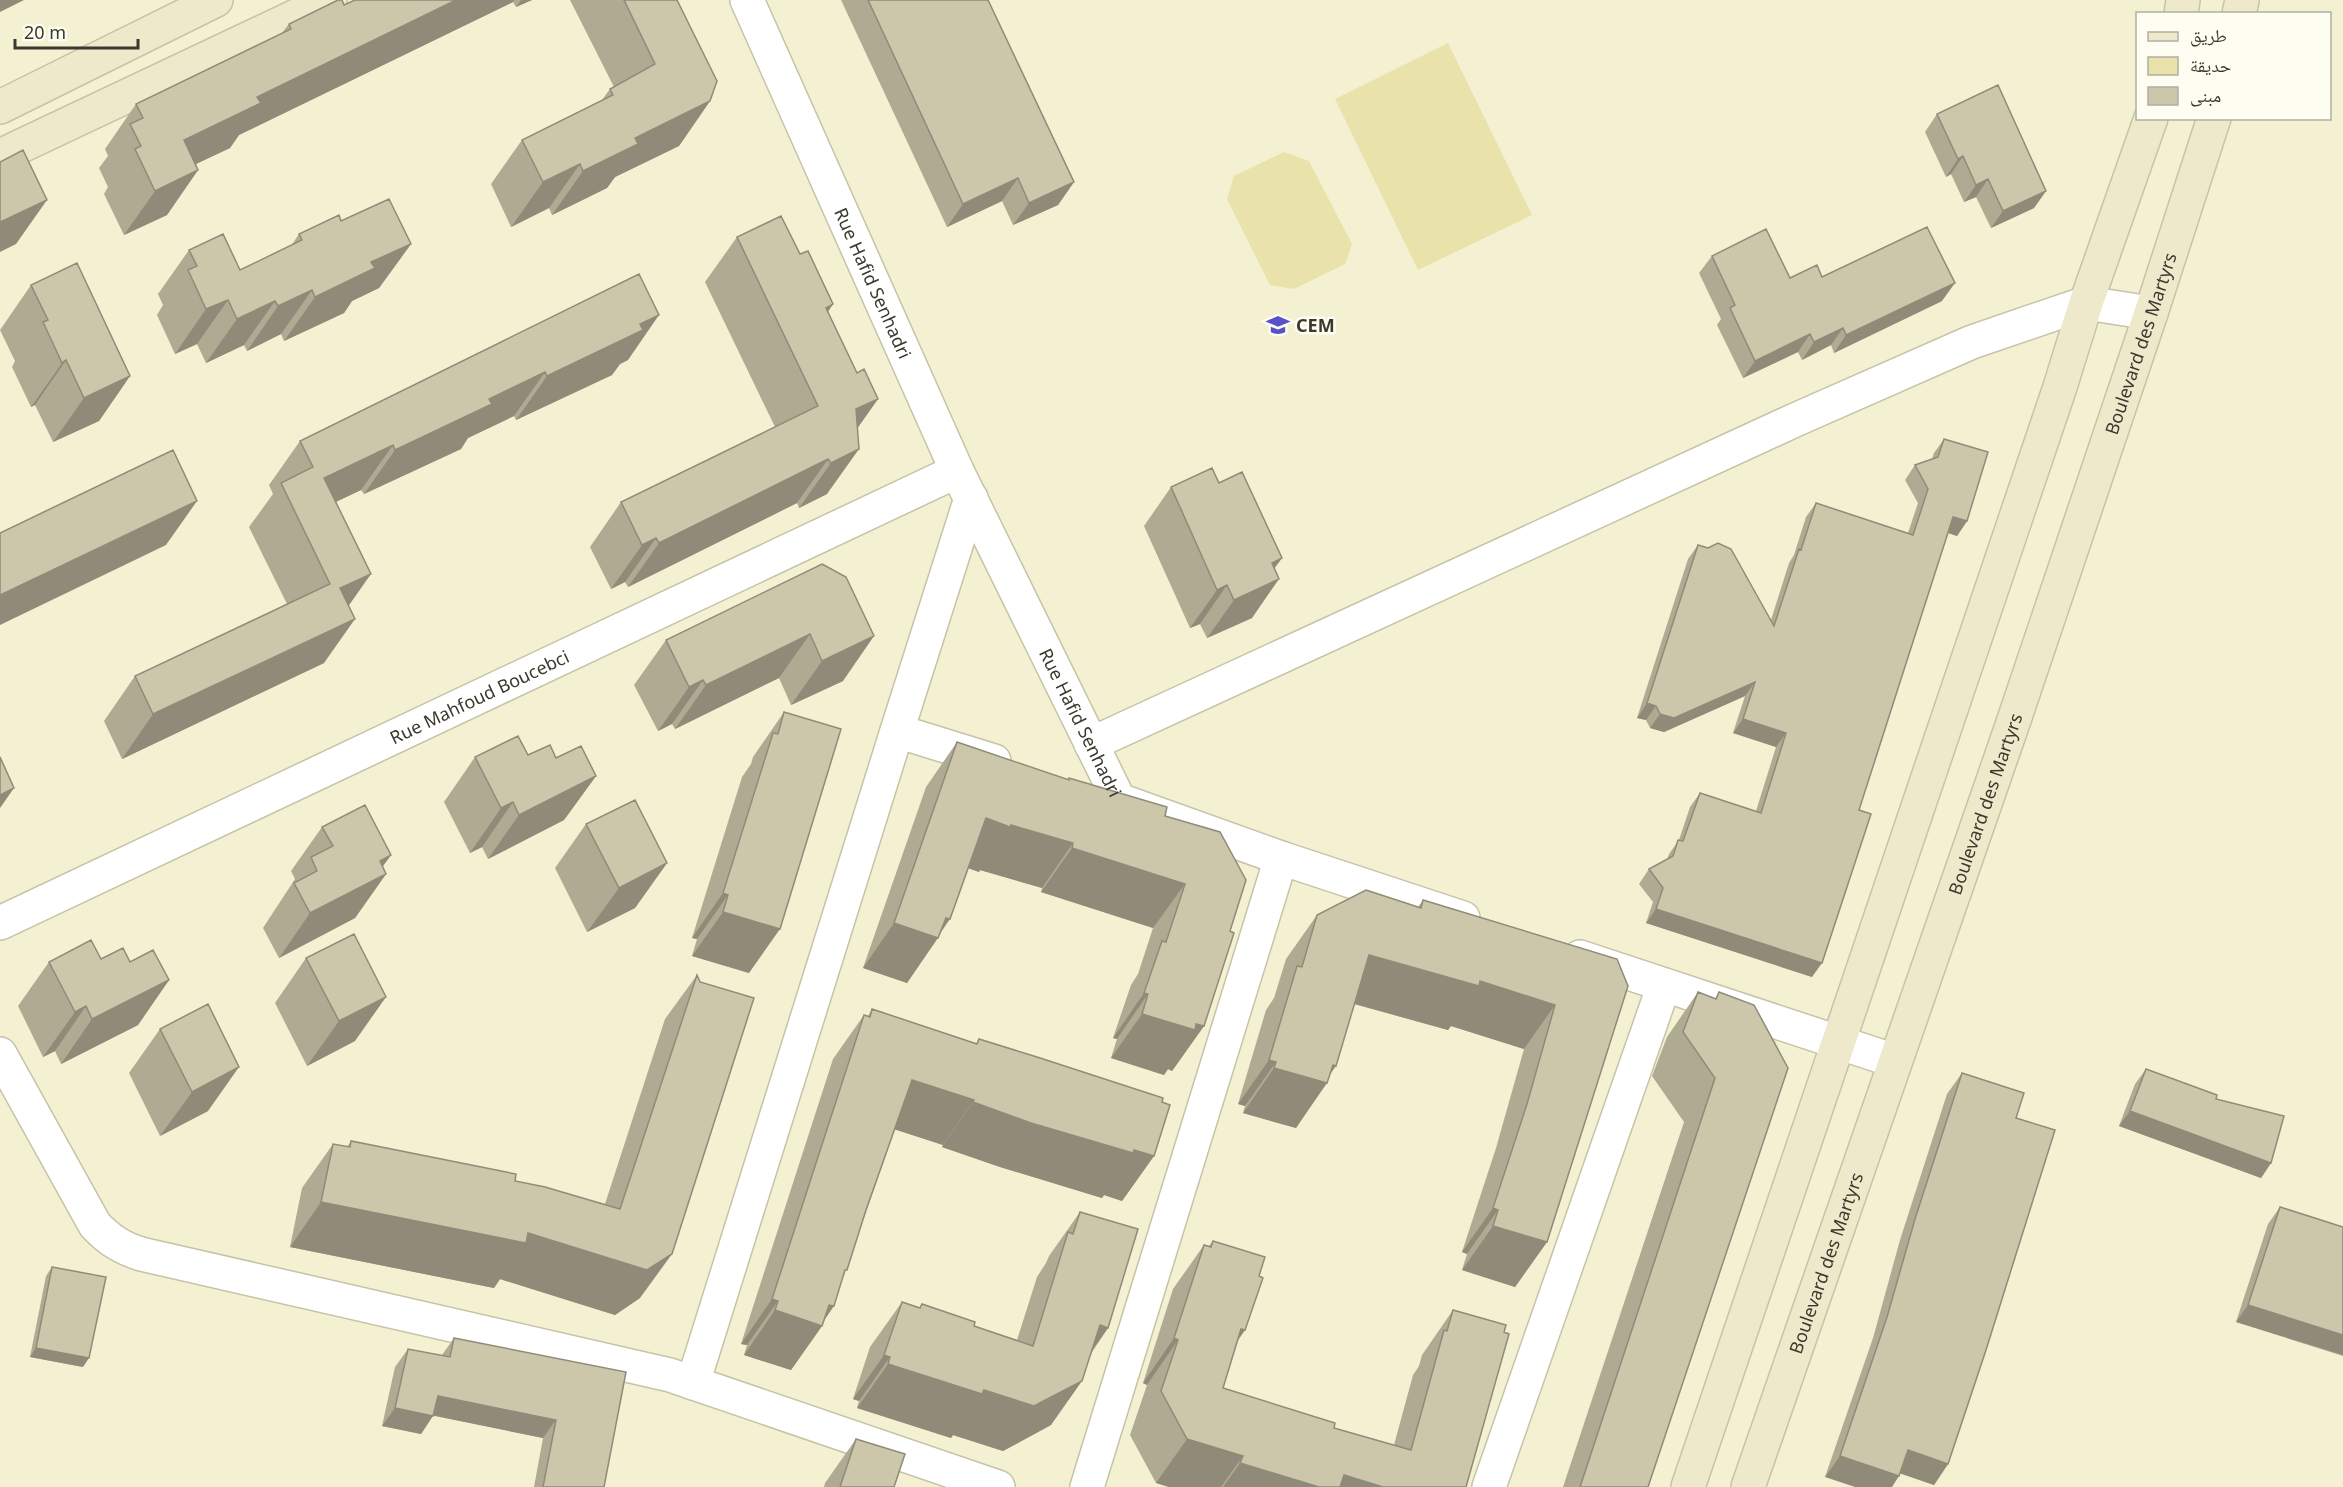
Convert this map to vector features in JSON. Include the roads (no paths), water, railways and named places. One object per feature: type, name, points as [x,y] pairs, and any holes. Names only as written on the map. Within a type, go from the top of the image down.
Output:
[{"type":"street","points":[[0,106],[216,0]]},
{"type":"street","points":[[0,156],[330,0]]},
{"type":"street","name":"Rue Hafid Senhadri","points":[[747,0],[964,485],[1119,800],[1281,858],[1495,929]]},
{"type":"street","points":[[1688,1487],[2060,387],[2086,303],[2150,120]]},
{"type":"street","name":"Boulevard des Martyrs","points":[[1748,1487],[2014,720],[2213,120]]},
{"type":"street","points":[[1091,744],[1815,411],[1972,342],[2086,303],[2151,313]]},
{"type":"street","points":[[693,1383],[897,731],[964,485]]},
{"type":"street","name":"Rue Mahfoud Boucebci","points":[[0,923],[964,485]]},
{"type":"street","points":[[897,731],[1019,769]]},
{"type":"street","points":[[1074,786],[1119,800]]},
{"type":"street","points":[[1087,1487],[1281,858]]},
{"type":"street","points":[[1552,947],[1895,1061]]},
{"type":"street","points":[[1489,1487],[1664,985]]},
{"type":"street","points":[[0,1054],[95,1225],[107,1238],[122,1248],[670,1375],[998,1487]]},
{"type":"place","name":"CEM","points":[[1278,325]]}]
